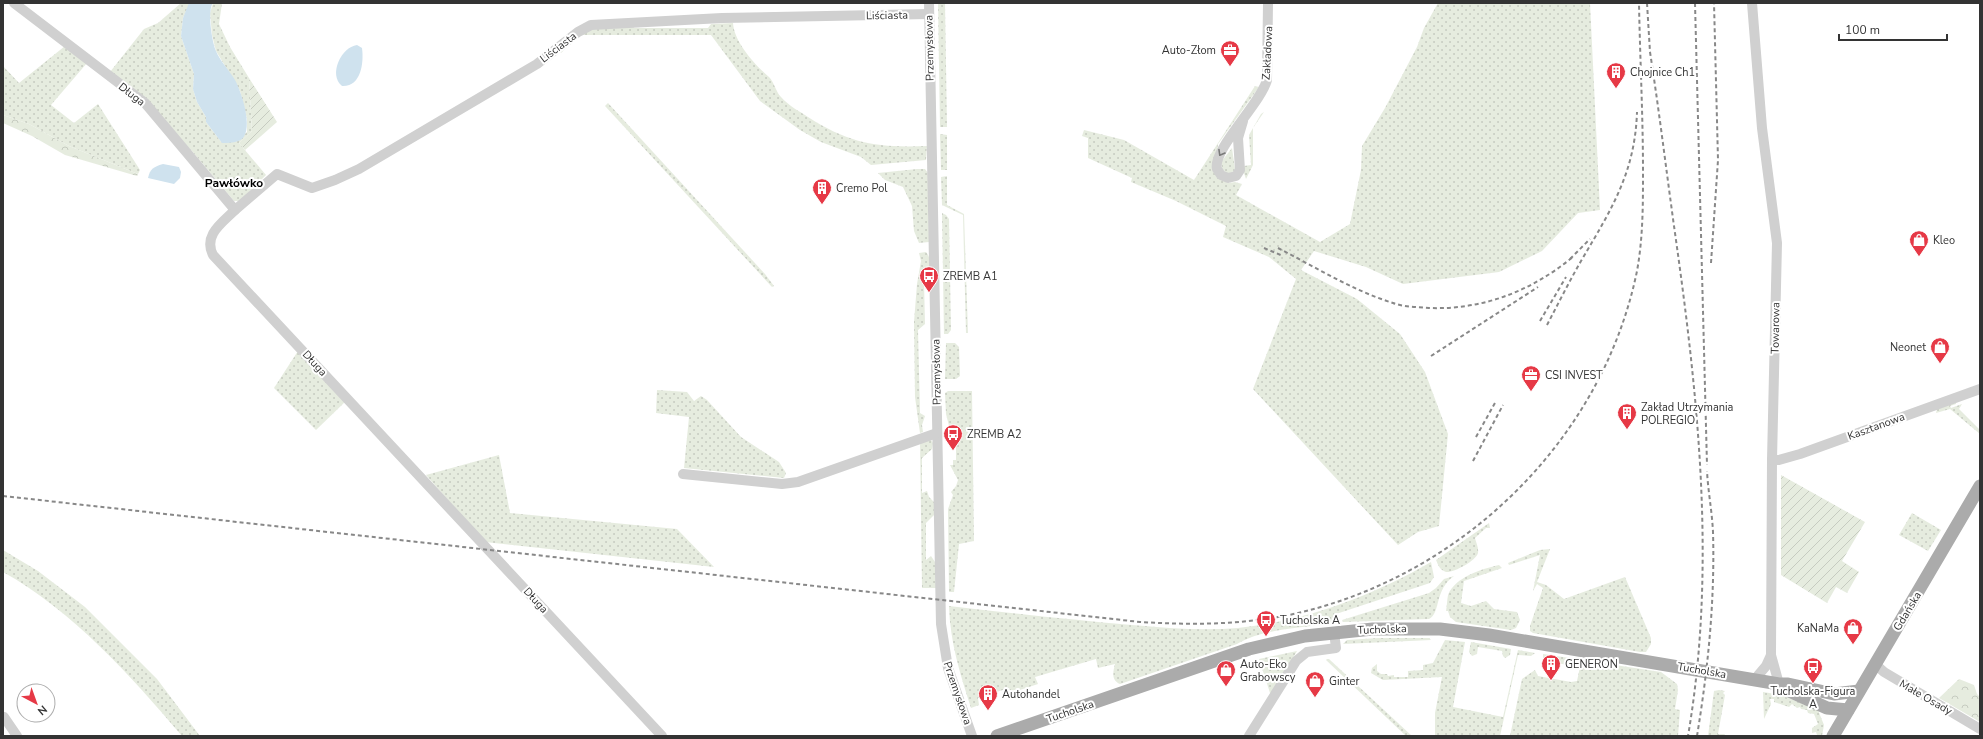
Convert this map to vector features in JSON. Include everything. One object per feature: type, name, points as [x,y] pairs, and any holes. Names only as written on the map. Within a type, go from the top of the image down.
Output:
[{"type":"main road","name":"Gdańska","points":[[1835,733],[1980,486]]},
{"type":"main road","name":"Tucholska","points":[[997,736],[1248,649],[1291,639],[1334,632],[1399,628],[1455,630],[1792,685],[1834,694],[1859,691]]},
{"type":"main road","name":"Tucholska","points":[[1779,684],[1787,690],[1827,708],[1848,710]]},
{"type":"main road","points":[[1834,694],[1848,710]]},
{"type":"main road","points":[[1827,708],[1835,733]]},
{"type":"street","name":"Długa","points":[[14,3],[145,103],[235,210],[214,231],[210,238],[210,246],[213,255],[662,736]]},
{"type":"street","name":"Przemysłowa","points":[[929,3],[942,638],[949,672],[972,736]]},
{"type":"street","name":"Zakładowa","points":[[1243,121],[1263,90],[1267,80],[1268,3]]},
{"type":"street","name":"Towarowa","points":[[1752,3],[1762,128],[1777,243],[1772,460],[1771,655],[1779,684]]},
{"type":"street","name":"Liściasta","points":[[235,210],[277,174],[312,188],[346,175],[537,64],[578,32],[591,25],[722,18],[929,14]]},
{"type":"street","points":[[1243,121],[1238,140],[1240,170],[1234,177],[1226,178],[1218,171],[1216,163],[1233,133],[1243,121]]},
{"type":"street","name":"Kasztanowa","points":[[1772,460],[1779,460],[1800,454],[1980,389]]},
{"type":"street","points":[[683,474],[782,484],[798,482],[937,433]]},
{"type":"street","points":[[1249,736],[1296,661],[1307,652],[1336,648],[1334,632]]},
{"type":"street","name":"Towarowa","points":[[1755,680],[1766,666],[1771,655]]},
{"type":"street","name":"Małe Osady","points":[[1875,664],[1889,675],[1977,731]]},
{"type":"street","points":[[4,717],[17,736]]},
{"type":"green space","points":[[181,3],[190,3],[183,18],[181,36],[194,74],[193,89],[197,102],[206,117],[206,122],[222,143],[237,141],[247,132],[247,119],[240,91],[216,51],[212,35],[210,13],[213,3],[222,3],[219,24],[230,47],[249,78],[252,131],[239,143],[266,175],[240,201],[234,201],[192,151],[110,72],[144,29],[158,23]]},
{"type":"green space","points":[[938,3],[945,3],[947,127],[940,127]]},
{"type":"green space","points":[[1438,3],[1590,3],[1600,210],[1578,213],[1542,251],[1499,272],[1403,284],[1366,267],[1314,251],[1301,270],[1357,299],[1400,334],[1425,372],[1448,434],[1439,526],[1418,532],[1398,545],[1253,389],[1296,279],[1269,257],[1223,237],[1226,226],[1176,201],[1131,182],[1132,178],[1088,158],[1088,138],[1082,136],[1084,130],[1124,140],[1194,180],[1255,86],[1259,87],[1218,144],[1217,154],[1214,159],[1229,183],[1235,182],[1242,184],[1236,195],[1320,242],[1350,224],[1361,170],[1362,146],[1385,108],[1417,47],[1424,28]]},
{"type":"green space","points":[[733,23],[737,38],[746,53],[769,77],[779,95],[791,106],[823,126],[851,139],[879,145],[927,146],[926,160],[871,165],[861,157],[821,142],[800,130],[760,101],[711,35],[580,35],[561,53],[559,51],[578,36],[585,32],[601,27],[634,25],[634,28],[708,28],[711,24]]},
{"type":"green space","points":[[65,46],[87,63],[51,105],[74,123],[98,104],[140,170],[138,174],[69,146],[29,124],[3,115],[3,66],[19,83]]},
{"type":"green space","points":[[249,78],[277,122],[245,150],[239,143],[252,131]]},
{"type":"green space","points":[[608,103],[765,274],[774,286],[772,287],[605,106]]},
{"type":"green space","points":[[1264,112],[1253,128],[1261,114]]},
{"type":"green space","points":[[3,115],[29,124],[69,146],[138,174],[137,176],[65,155],[32,136],[3,123]]},
{"type":"green space","points":[[1253,128],[1253,165],[1246,179],[1244,166],[1251,165],[1249,135]]},
{"type":"green space","points":[[940,134],[947,135],[947,170],[941,170]]},
{"type":"green space","points":[[1232,148],[1235,169],[1228,174],[1222,169],[1221,162]]},
{"type":"green space","points":[[925,169],[928,173],[929,242],[919,243],[914,231],[912,206],[903,187],[885,180],[878,173]]},
{"type":"green space","points":[[947,176],[947,205],[964,214],[968,333],[966,333],[963,215],[942,205],[941,177]]},
{"type":"green space","points":[[942,213],[949,219],[951,330],[948,334],[944,334]]},
{"type":"green space","points":[[926,252],[930,262],[927,281],[924,282],[925,324],[918,330],[920,413],[925,416],[922,425],[923,432],[920,433],[915,397],[914,322],[917,284],[921,261],[919,253]]},
{"type":"green space","points":[[946,343],[955,343],[959,347],[960,376],[956,379],[945,379]]},
{"type":"green space","points":[[298,351],[345,402],[316,430],[274,388]]},
{"type":"green space","points":[[657,390],[687,392],[694,401],[701,396],[707,400],[741,437],[779,462],[786,473],[784,478],[684,468],[689,417],[656,413]]},
{"type":"green space","points":[[948,391],[972,391],[974,541],[959,544],[954,592],[949,592],[948,509],[953,495],[951,492],[956,486],[958,480],[950,465],[953,465],[953,460],[956,460],[956,442],[953,442],[946,414],[945,393]]},
{"type":"green space","points":[[1956,402],[1956,404],[1950,406],[1951,408],[1962,404],[1959,409],[1980,430],[1980,434],[1950,409],[1936,413],[1937,409]]},
{"type":"green space","points":[[931,440],[933,443],[932,449],[922,458],[922,493],[927,491],[929,497],[934,502],[934,515],[926,523],[926,560],[931,556],[935,562],[936,588],[922,588],[920,441]]},
{"type":"green space","points":[[499,455],[510,513],[677,529],[714,567],[485,542],[426,475]]},
{"type":"green space","points":[[1781,475],[1865,522],[1842,561],[1859,572],[1847,593],[1836,587],[1827,603],[1781,575]]},
{"type":"green space","points":[[1912,513],[1941,530],[1928,551],[1899,535]]},
{"type":"green space","points":[[1489,523],[1490,528],[1486,528],[1475,538],[1478,553],[1473,559],[1454,571],[1446,572],[1441,569],[1436,560]]},
{"type":"green space","points":[[1550,549],[1537,582],[1546,585],[1564,599],[1625,577],[1651,638],[1651,644],[1646,652],[1533,633],[1530,631],[1530,626],[1543,588],[1537,584],[1533,591],[1540,555],[1509,565],[1508,563],[1540,550]]},
{"type":"green space","points":[[3,550],[38,571],[85,607],[157,679],[200,736],[182,736],[100,646],[53,606],[29,588],[3,572]]},
{"type":"green space","points":[[1431,562],[1434,577],[1430,583],[1336,614],[1330,623],[1259,635],[1120,684],[1114,678],[1113,673],[1115,664],[1098,668],[1096,659],[1035,677],[1038,684],[1011,693],[1009,688],[978,698],[979,705],[971,708],[959,670],[951,632],[949,606],[1086,621],[1172,628],[1225,629],[1263,625],[1289,620],[1313,613],[1362,596],[1386,586]]},
{"type":"green space","points":[[1499,565],[1502,568],[1464,581],[1461,603],[1471,606],[1486,601],[1494,609],[1517,612],[1520,620],[1516,628],[1511,630],[1456,622],[1450,617],[1448,611],[1446,611],[1448,595],[1457,583],[1477,572]]},
{"type":"green space","points":[[1454,576],[1443,588],[1435,612],[1429,619],[1343,622],[1342,620],[1429,593],[1444,579]]},
{"type":"green space","points":[[1378,638],[1429,638],[1431,640],[1343,644],[1347,640]]},
{"type":"green space","points":[[1445,640],[1465,642],[1453,707],[1503,717],[1518,650],[1535,653],[1531,656],[1518,655],[1500,736],[1435,736],[1435,713],[1442,677],[1383,680],[1371,673],[1372,668],[1377,664],[1377,671],[1381,674],[1387,674],[1388,676],[1394,675],[1394,677],[1408,677],[1408,671],[1423,670],[1423,665],[1433,663]]},
{"type":"green space","points":[[1471,642],[1511,649],[1510,655],[1505,658],[1502,651],[1478,647],[1477,654],[1472,656],[1469,652]]},
{"type":"green space","points":[[1297,651],[1271,696],[1259,659]]},
{"type":"green space","points":[[1543,654],[1661,672],[1677,684],[1678,690],[1675,709],[1680,710],[1678,736],[1510,736],[1522,679],[1535,670],[1538,676],[1571,682],[1577,681],[1580,667],[1545,661],[1543,660]]},
{"type":"green space","points":[[1329,659],[1412,736],[1406,736],[1326,660]]},
{"type":"green space","points":[[1959,679],[1974,685],[1977,694],[1980,697],[1980,722],[1939,698]]},
{"type":"green space","points":[[1714,691],[1725,691],[1723,693],[1725,695],[1718,734],[1725,734],[1724,736],[1708,736]]},
{"type":"green space","points":[[1763,692],[1781,695],[1818,710],[1824,725],[1822,736],[1816,736],[1816,732],[1812,733],[1812,728],[1818,724],[1814,714],[1808,713],[1807,710],[1801,709],[1800,707],[1797,708],[1792,704],[1789,707],[1774,702],[1774,699],[1770,699],[1771,704],[1764,719]]},
{"type":"water","points":[[189,3],[213,3],[210,12],[210,19],[214,47],[235,80],[243,101],[247,118],[245,134],[242,139],[238,141],[222,143],[206,122],[206,117],[197,102],[193,89],[194,74],[181,36],[183,18]]},
{"type":"water","points":[[357,45],[362,48],[362,67],[360,73],[353,83],[342,86],[336,75],[338,62],[346,51]]},
{"type":"water","points":[[163,164],[179,167],[181,172],[180,178],[174,184],[148,178],[152,169]]},
{"type":"railway","points":[[3,496],[1140,622],[1196,624],[1252,621],[1289,615],[1351,597],[1410,570],[1465,535],[1514,494],[1556,445],[1592,392],[1619,333],[1637,271],[1639,259],[1642,222],[1643,172],[1639,3]]},
{"type":"railway","points":[[1647,3],[1650,52],[1683,289],[1697,417],[1701,481],[1703,544],[1701,608],[1697,672],[1688,736]]},
{"type":"railway","points":[[1695,3],[1707,465]]},
{"type":"railway","points":[[1711,263],[1718,160],[1714,3]]},
{"type":"railway","points":[[1547,325],[1620,190],[1632,154],[1637,112]]},
{"type":"railway","points":[[1570,259],[1590,239]]},
{"type":"railway","points":[[1264,248],[1283,256]]},
{"type":"railway","points":[[1278,248],[1320,271],[1378,298],[1411,307],[1429,308],[1469,306],[1506,296],[1541,279],[1574,256]]},
{"type":"railway","points":[[1540,321],[1566,277]]},
{"type":"railway","points":[[1431,356],[1538,287]]},
{"type":"railway","points":[[1476,437],[1496,401]]},
{"type":"railway","points":[[1473,461],[1503,405]]},
{"type":"railway","points":[[1697,736],[1710,634],[1713,583],[1713,532],[1707,471]]},
{"type":"place","name":"Auto-Złom","points":[[1230,67]]},
{"type":"place","name":"Chojnice Ch1","points":[[1616,89]]},
{"type":"place","name":"Cremo Pol","points":[[822,205]]},
{"type":"place","name":"Kleo","points":[[1919,257]]},
{"type":"place","name":"ZREMB A1","points":[[929,293]]},
{"type":"place","name":"Neonet","points":[[1940,364]]},
{"type":"place","name":"CSI INVEST","points":[[1531,392]]},
{"type":"place","name":"Zakład Utrzymania POLREGIO","points":[[1627,430]]},
{"type":"place","name":"ZREMB A2","points":[[953,451]]},
{"type":"place","name":"Tucholska A","points":[[1266,637]]},
{"type":"place","name":"KaNaMa","points":[[1853,645]]},
{"type":"place","name":"GENERON","points":[[1551,681]]},
{"type":"place","name":"Tucholska-Figura A","points":[[1813,684]]},
{"type":"place","name":"Auto-Eko Grabowscy","points":[[1226,687]]},
{"type":"place","name":"Ginter","points":[[1315,698]]},
{"type":"place","name":"Autohandel","points":[[988,711]]},
{"type":"district","name":"Pawłówko","points":[[234,183]]}]
